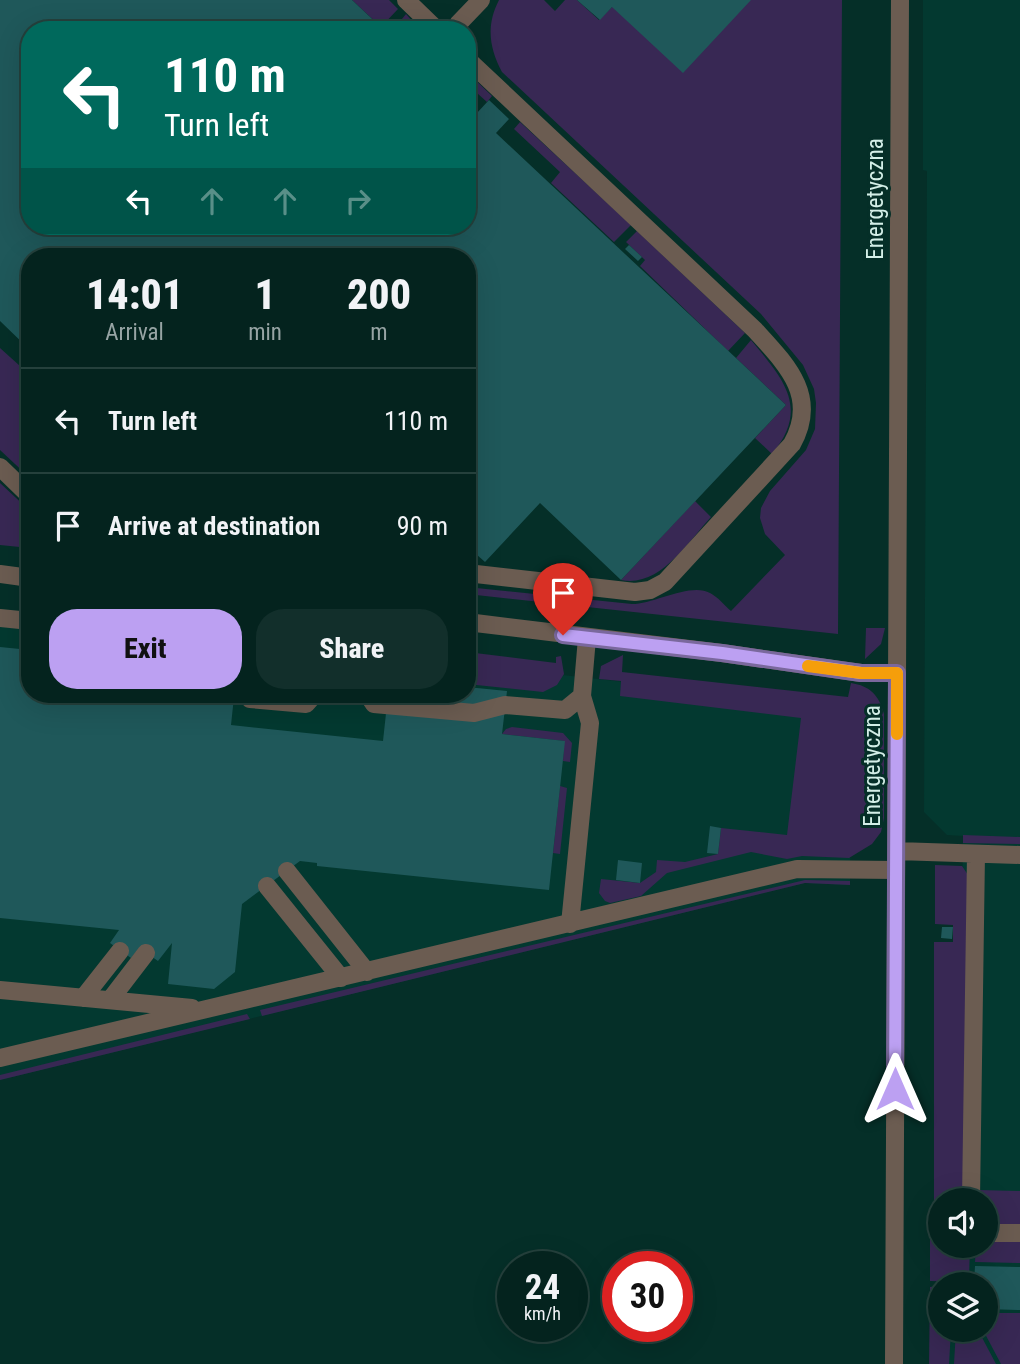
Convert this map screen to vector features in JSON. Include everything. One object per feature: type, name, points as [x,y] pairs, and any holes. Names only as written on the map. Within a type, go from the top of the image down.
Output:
[{"type":"street","points":[[406,0],[428,21]]},
{"type":"street","points":[[461,21],[481,0]]},
{"type":"street","name":"Energetyczna","points":[[894,1364],[900,0]]},
{"type":"street","points":[[476,67],[755,330],[778,355],[794,379],[803,406],[799,430],[792,443],[666,582],[650,590],[623,591],[476,574]]},
{"type":"street","points":[[0,467],[21,487]]},
{"type":"street","points":[[0,574],[21,577]]},
{"type":"street","points":[[0,618],[21,620]]},
{"type":"street","points":[[476,623],[861,673],[897,673]]},
{"type":"street","points":[[570,924],[590,723],[582,696],[587,638]]},
{"type":"street","points":[[373,703],[474,713],[505,705],[565,710],[582,696]]},
{"type":"street","points":[[897,851],[1020,855]]},
{"type":"street","points":[[971,1188],[976,854]]},
{"type":"street","points":[[0,1058],[797,869],[896,870]]},
{"type":"street","points":[[286,871],[367,972]]},
{"type":"street","points":[[267,886],[341,978]]},
{"type":"street","points":[[83,998],[120,951]]},
{"type":"street","points":[[110,1000],[146,953]]},
{"type":"street","points":[[0,990],[206,1010]]},
{"type":"street","points":[[998,1233],[1020,1233]]},
{"type":"shaded area","points":[[352,0],[389,0],[398,9],[387,21],[375,21]]},
{"type":"shaded area","points":[[499,0],[544,0],[555,11],[565,0],[577,0],[599,20],[612,7],[751,0],[842,0],[838,634],[476,595],[476,588],[632,604],[702,590],[713,595],[731,611],[785,555],[765,534],[760,518],[761,508],[770,491],[806,450],[815,429],[816,403],[814,389],[803,365],[761,314],[502,72],[494,54],[491,36]]},
{"type":"shaded area","points":[[923,0],[1020,0],[1020,1364],[944,1364],[945,1342],[998,1342],[998,1272],[946,1272],[947,1258],[998,1258],[998,1188],[957,1188],[963,836],[947,835],[924,812],[927,171],[923,170]]},
{"type":"shaded area","points":[[406,14],[412,21],[400,21]]},
{"type":"shaded area","points":[[476,81],[492,96],[487,102],[476,92]]},
{"type":"shaded area","points":[[520,122],[631,225],[614,242],[551,183],[560,172],[514,129]]},
{"type":"shaded area","points":[[637,231],[745,333],[728,351],[640,266],[645,260],[626,242]]},
{"type":"shaded area","points":[[751,340],[782,380],[791,407],[790,422],[784,437],[772,454],[755,438],[786,405],[736,358]]},
{"type":"shaded area","points":[[0,348],[21,367],[21,470],[0,450]]},
{"type":"shaded area","points":[[0,483],[21,503],[21,547],[0,545]]},
{"type":"shaded area","points":[[695,501],[711,517],[683,550],[661,570],[648,577],[635,581],[621,580]]},
{"type":"shaded area","points":[[0,609],[21,611],[21,703],[476,703],[476,665],[852,708],[850,885],[805,883],[0,1080]]},
{"type":"shaded area","points":[[866,628],[885,628],[881,644],[865,659]]},
{"type":"shaded area","points":[[476,653],[556,663],[556,657],[561,656],[564,674],[557,685],[543,692],[476,685]]},
{"type":"shaded area","points":[[623,655],[622,672],[848,697],[851,683],[868,689],[876,697],[884,714],[884,818],[881,832],[872,844],[849,858],[802,856],[787,859],[751,852],[667,873],[641,896],[610,903],[605,901],[599,893],[601,879],[640,883],[656,872],[657,860],[685,862],[718,854],[721,828],[787,835],[801,718],[620,696],[621,681],[599,679],[601,666]]},
{"type":"shaded area","points":[[512,727],[563,733],[572,743],[570,762],[563,761],[564,741],[502,734]]},
{"type":"shaded area","points":[[560,786],[567,788],[560,854],[553,853]]},
{"type":"shaded area","points":[[963,835],[1020,837],[1020,844],[963,843]]},
{"type":"shaded area","points":[[935,865],[962,866],[968,875],[963,1188],[934,1188],[934,942],[953,942],[953,925],[935,924]]},
{"type":"shaded area","points":[[805,880],[850,881],[850,885],[805,883],[262,1016],[260,1010]]},
{"type":"shaded area","points":[[247,1014],[250,1019],[0,1080],[0,1075]]},
{"type":"shaded area","points":[[998,1190],[1020,1191],[1020,1225],[999,1224]]},
{"type":"shaded area","points":[[998,1240],[1020,1240],[1020,1263],[975,1262],[975,1258],[998,1258]]},
{"type":"shaded area","points":[[930,1258],[970,1258],[969,1272],[930,1272]]},
{"type":"shaded area","points":[[998,1313],[1020,1313],[1020,1364],[1001,1364],[989,1342],[998,1342]]},
{"type":"shaded area","points":[[929,1342],[950,1342],[949,1364],[929,1364]]},
{"type":"shaded area","points":[[955,1342],[984,1342],[996,1364],[954,1364]]},
{"type":"building","points":[[0,0],[352,0],[374,21],[21,21],[21,235],[476,235],[476,114],[489,100],[509,119],[496,133],[786,405],[621,580],[540,503],[485,562],[476,554],[476,248],[21,248],[21,341],[0,321]]},
{"type":"building","points":[[577,0],[751,0],[683,73],[612,7],[600,20]]},
{"type":"building","points":[[629,245],[642,257],[638,261],[625,249]]},
{"type":"building","points":[[0,647],[21,649],[21,703],[233,703],[231,725],[383,741],[387,703],[476,703],[476,688],[507,691],[502,734],[565,741],[549,890],[317,866],[317,863],[300,861],[242,904],[235,972],[214,989],[168,984],[172,943],[158,961],[139,948],[131,958],[110,943],[119,930],[0,918]]},
{"type":"building","points":[[710,826],[721,828],[718,854],[707,853]]},
{"type":"building","points":[[618,860],[642,863],[640,883],[616,880]]},
{"type":"building","points":[[942,927],[953,927],[952,939],[941,938]]},
{"type":"building","points":[[975,1266],[1020,1267],[1020,1310],[998,1309],[998,1272],[975,1272]]},
{"type":"slow traffic","points":[[808,666],[861,673],[897,673],[897,734]]},
{"type":"route","points":[[563,635],[722,653],[861,673],[897,673],[895,1089]]}]
